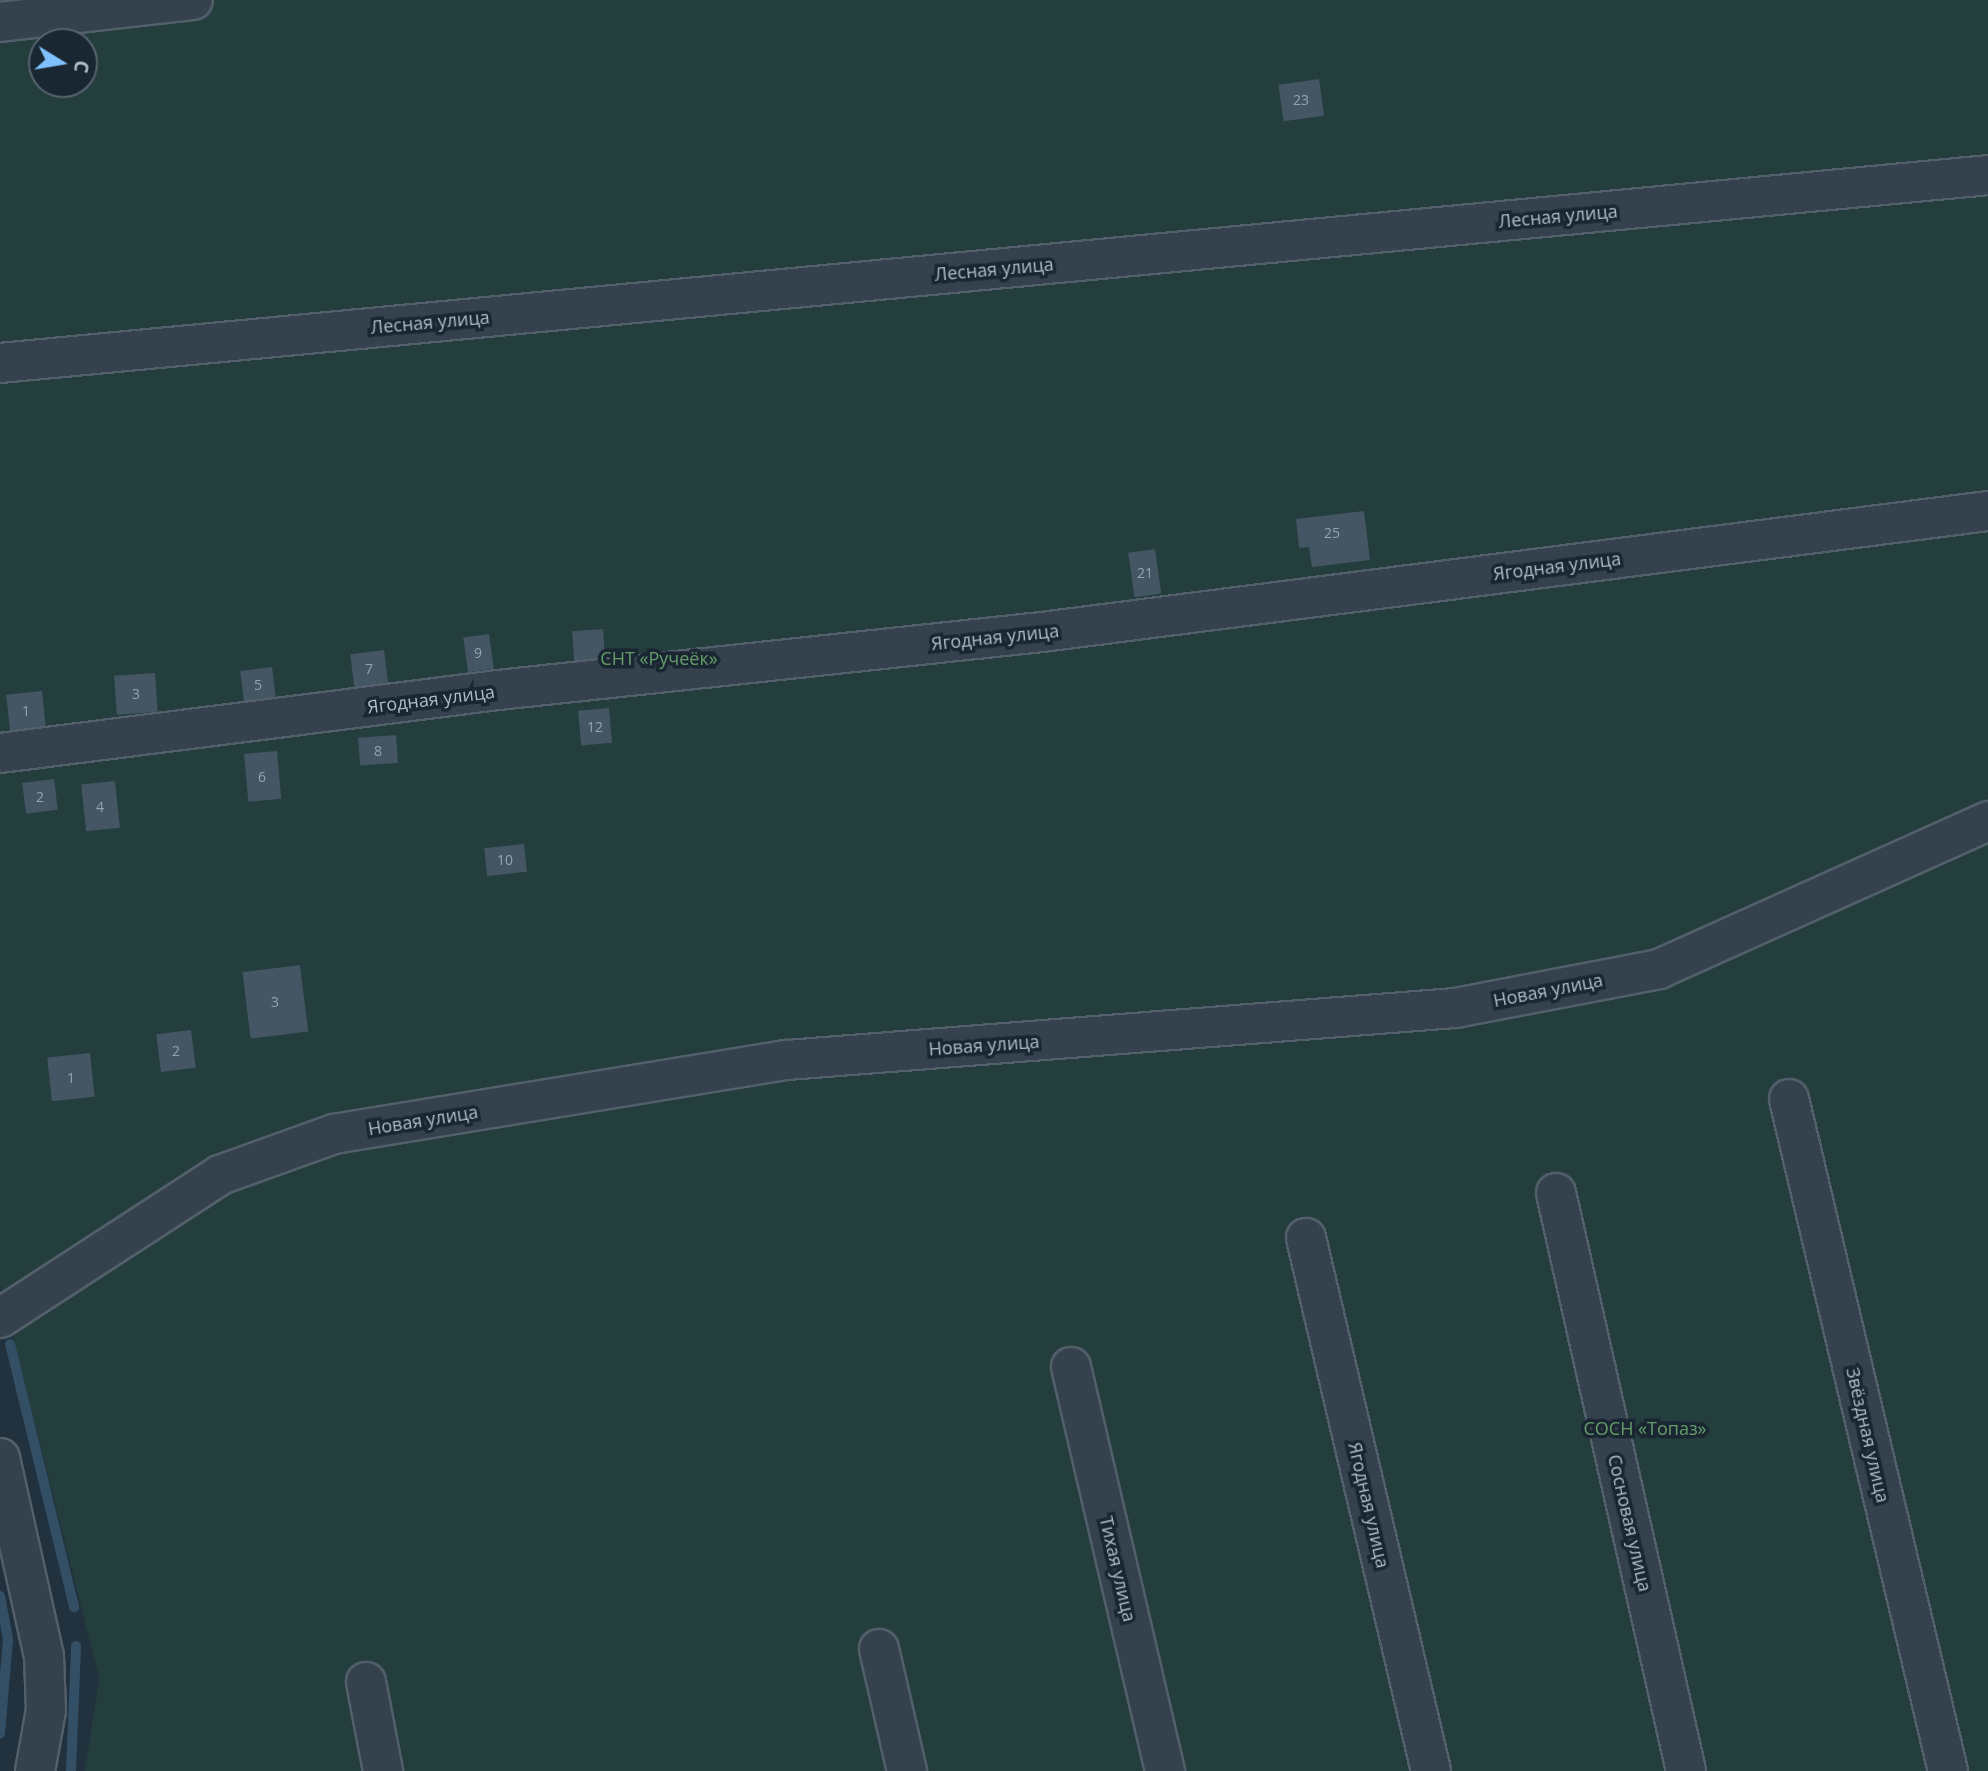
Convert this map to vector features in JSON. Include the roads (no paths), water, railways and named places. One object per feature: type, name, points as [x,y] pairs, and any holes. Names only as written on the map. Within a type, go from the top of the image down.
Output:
[{"type":"street","points":[[0,22],[193,0]]},
{"type":"street","name":"Лесная улица","points":[[0,363],[1988,175]]},
{"type":"street","name":"Ягодная улица","points":[[0,753],[498,690],[1041,632],[1988,511]]},
{"type":"street","name":"Новая улица","points":[[0,1318],[220,1175],[334,1135],[787,1060],[1455,1008],[1659,969],[1988,821]]},
{"type":"street","name":"Звёздная улица","points":[[1789,1099],[1948,1771]]},
{"type":"street","name":"Сосновая улица","points":[[1556,1194],[1686,1771]]},
{"type":"street","name":"Ягодная улица","points":[[1306,1238],[1431,1771]]},
{"type":"street","name":"Тихая улица","points":[[1071,1367],[1165,1771]]},
{"type":"street","points":[[0,1458],[44,1656],[46,1710],[35,1771]]},
{"type":"street","points":[[879,1649],[906,1771]]},
{"type":"street","points":[[366,1682],[383,1771]]},
{"type":"waterway","points":[[10,1344],[74,1607]]},
{"type":"waterway","points":[[0,1596],[8,1639],[0,1734]]},
{"type":"waterway","points":[[71,1771],[76,1646]]},
{"type":"park label","name":"СНТ «Ручеёк»","points":[[659,658]]},
{"type":"park label","name":"СОСН «Топаз»","points":[[1645,1428]]}]
